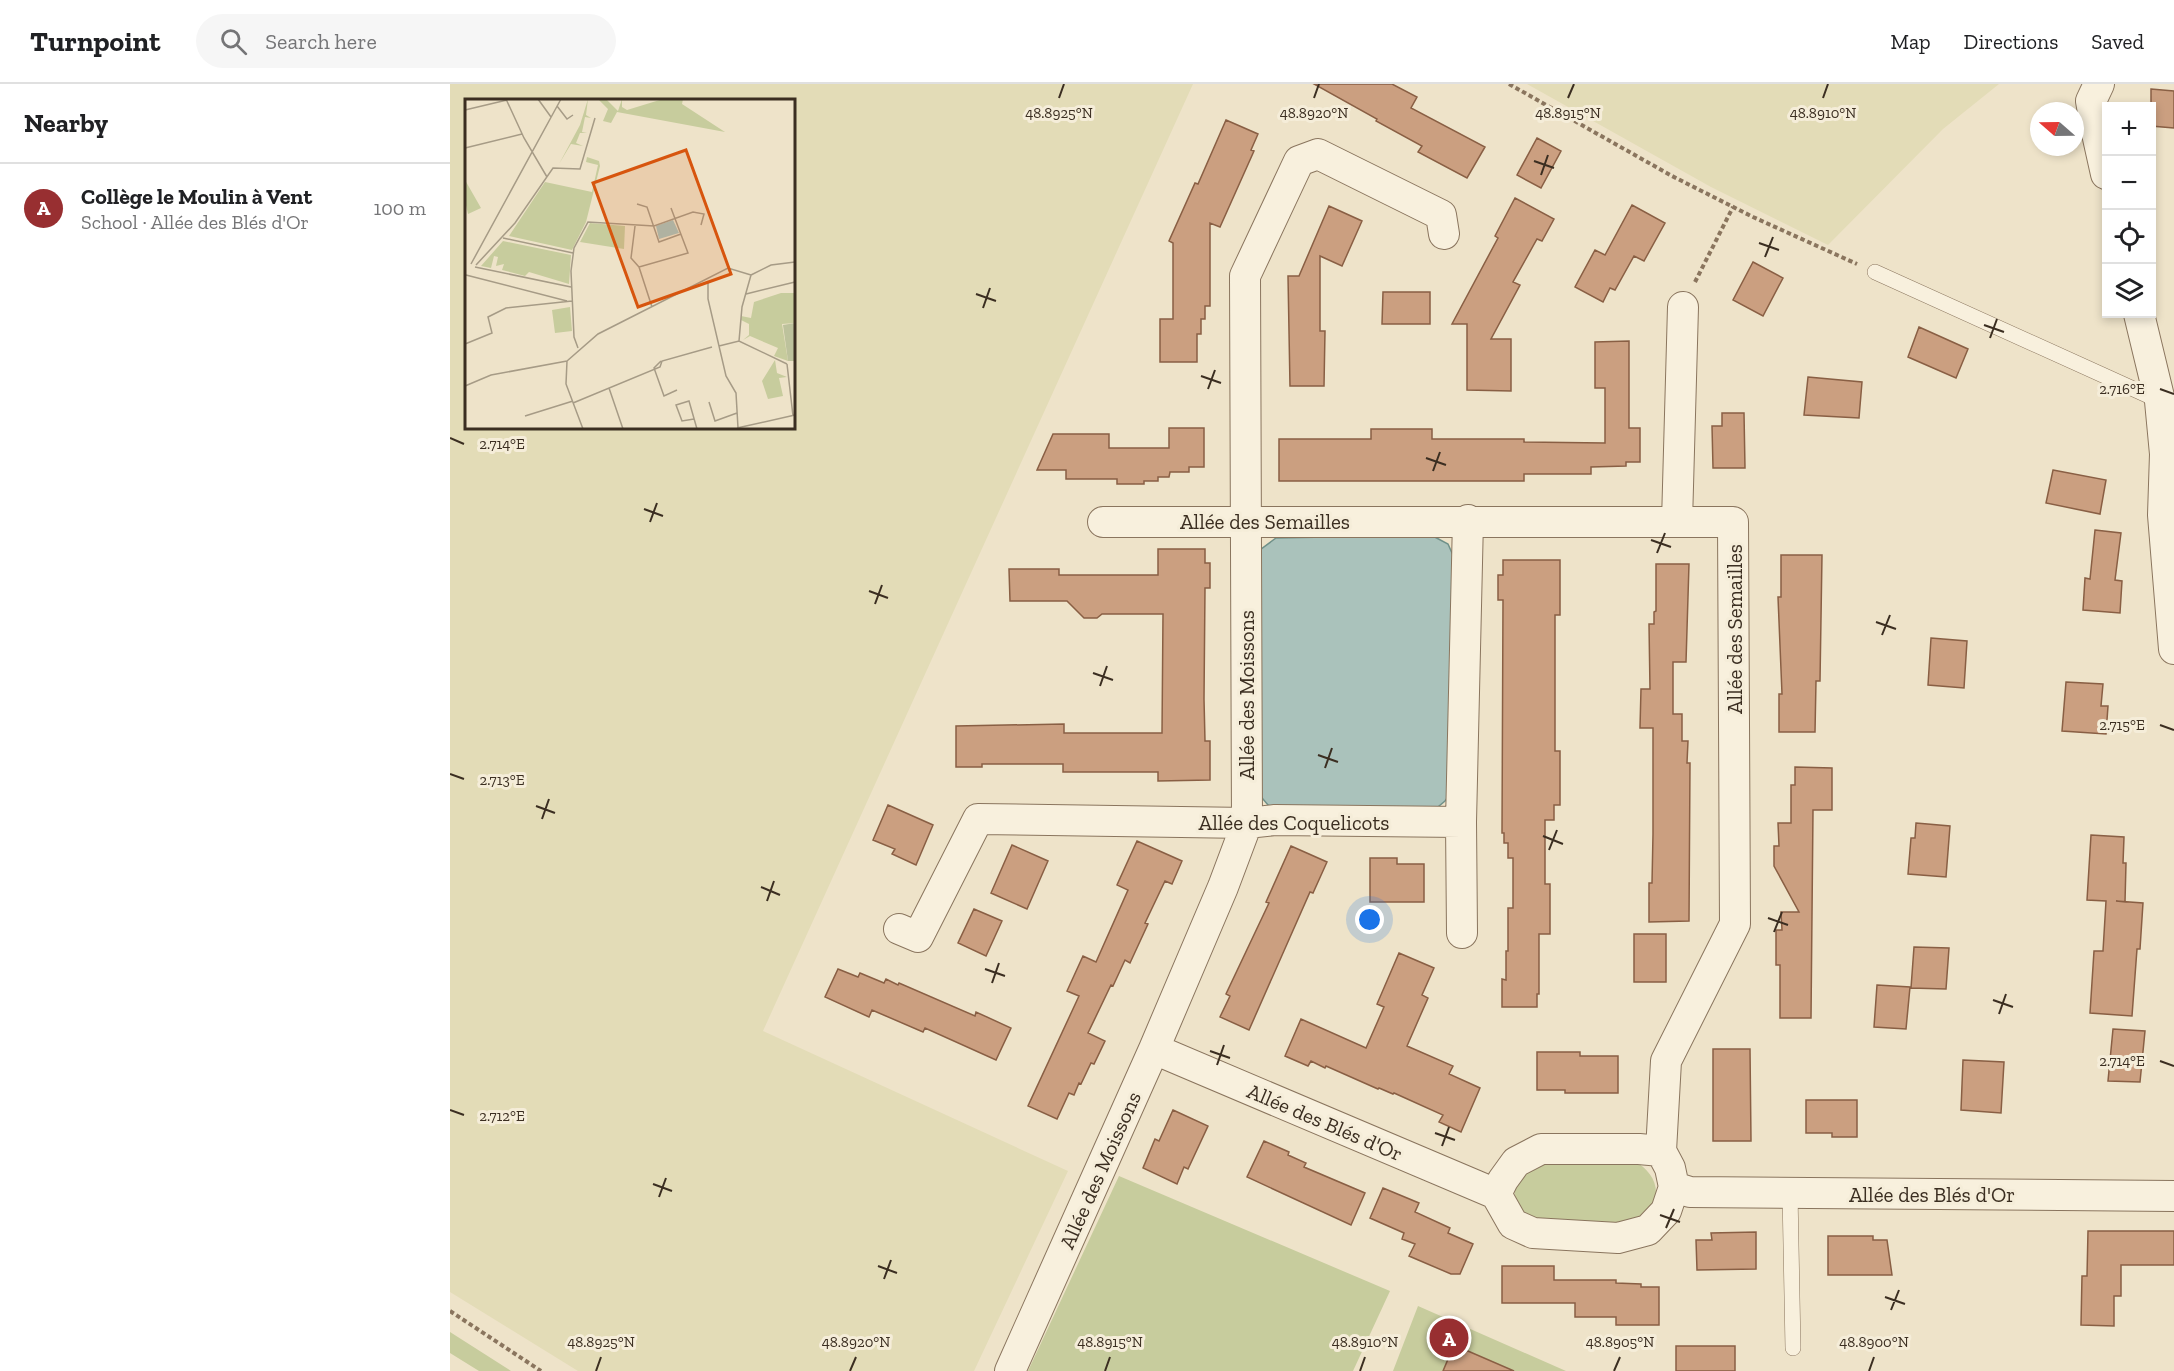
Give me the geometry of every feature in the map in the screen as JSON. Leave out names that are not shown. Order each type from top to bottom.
[{"type":"street","points":[[2099,84],[2091,101],[2102,156]]},
{"type":"street","name":"Allée des Moissons","points":[[1010,1371],[1154,1049],[1223,887],[1246,823],[1245,276],[1299,161],[1318,154],[1442,214],[1444,234]]},
{"type":"street","points":[[1677,522],[1683,307]]},
{"type":"street","points":[[2140,318],[2167,405],[2163,515],[2174,649]]},
{"type":"street","name":"Allée des Semailles","points":[[1103,522],[1247,520],[1733,522],[1736,924],[1666,1061],[1661,1151],[1682,1190]]},
{"type":"street","points":[[1462,933],[1461,822],[1468,520]]},
{"type":"street","name":"Allée des Coquelicots","points":[[899,929],[918,937],[978,819],[1246,823],[1275,820],[1461,822]]},
{"type":"street","name":"Allée des Blés d'Or","points":[[1154,1049],[1497,1194]]},
{"type":"street","points":[[1661,1151],[1540,1149],[1516,1162],[1503,1180],[1497,1194],[1513,1224],[1533,1233],[1618,1238],[1648,1230],[1682,1190]]},
{"type":"street","name":"Allée des Blés d'Or","points":[[1682,1190],[2174,1196]]},
{"type":"lane","points":[[1875,272],[2167,405]]},
{"type":"lane","points":[[1790,1193],[1793,1348]]},
{"type":"path","points":[[1509,84],[1672,176],[1733,207],[1875,272]]},
{"type":"path","points":[[1683,307],[1733,207]]},
{"type":"path","points":[[450,1311],[541,1371]]},
{"type":"shaded area","points":[[450,84],[1193,84],[763,1031],[1068,1171],[974,1371],[578,1371],[450,1292]]},
{"type":"shaded area","points":[[1527,84],[1999,84],[1943,129],[1828,245],[1711,187]]},
{"type":"green space","points":[[1635,1161],[1650,1175],[1656,1189],[1652,1211],[1645,1219],[1636,1223],[1608,1226],[1530,1220],[1515,1196],[1517,1180],[1535,1162]]},
{"type":"green space","points":[[1119,1176],[1390,1291],[1353,1371],[1028,1371]]},
{"type":"green space","points":[[1418,1306],[1566,1371],[1514,1371],[1454,1345],[1443,1371],[1393,1371]]},
{"type":"green space","points":[[450,1332],[511,1371],[479,1371],[450,1353]]},
{"type":"water","points":[[1431,535],[1448,544],[1456,562],[1453,790],[1433,811],[1279,811],[1268,805],[1257,792],[1253,555],[1276,538]]},
{"type":"building","points":[[1314,84],[1392,84],[1417,97],[1411,108],[1485,147],[1467,178],[1418,152],[1422,146]]},
{"type":"building","points":[[2151,89],[2174,91],[2174,128],[2156,126],[2156,102],[2151,102]]},
{"type":"building","points":[[1226,120],[1258,134],[1251,150],[1254,151],[1220,227],[1210,223],[1210,306],[1205,306],[1205,319],[1201,319],[1201,334],[1197,334],[1197,362],[1160,362],[1160,319],[1173,319],[1173,243],[1169,241],[1195,183],[1198,184]]},
{"type":"building","points":[[1537,138],[1561,151],[1541,188],[1517,175]]},
{"type":"building","points":[[1515,198],[1554,219],[1542,241],[1537,239],[1513,282],[1520,285],[1491,339],[1511,339],[1511,391],[1467,390],[1467,324],[1452,324],[1498,238],[1495,236]]},
{"type":"building","points":[[1632,205],[1665,223],[1644,261],[1634,256],[1615,290],[1610,288],[1603,302],[1575,287],[1595,250],[1605,255]]},
{"type":"building","points":[[1329,206],[1362,221],[1342,266],[1320,256],[1320,331],[1325,331],[1324,386],[1290,386],[1288,276],[1299,276]]},
{"type":"building","points":[[1753,262],[1783,278],[1763,316],[1733,300]]},
{"type":"building","points":[[1383,292],[1430,292],[1430,324],[1382,324]]},
{"type":"building","points":[[1919,327],[1968,349],[1956,378],[1908,357]]},
{"type":"building","points":[[1629,341],[1629,428],[1640,428],[1640,462],[1626,462],[1626,466],[1591,467],[1591,474],[1524,474],[1524,481],[1279,481],[1279,439],[1371,439],[1371,429],[1432,429],[1432,439],[1524,439],[1524,442],[1605,443],[1605,388],[1595,388],[1595,342]]},
{"type":"building","points":[[1808,377],[1862,382],[1859,418],[1804,415]]},
{"type":"building","points":[[1722,413],[1744,413],[1745,468],[1713,468],[1712,426],[1722,426]]},
{"type":"building","points":[[1169,428],[1204,428],[1204,467],[1189,467],[1189,472],[1170,472],[1169,477],[1158,477],[1158,481],[1144,481],[1144,484],[1117,484],[1117,479],[1066,479],[1066,470],[1037,470],[1053,434],[1109,434],[1109,448],[1169,448]]},
{"type":"building","points":[[2053,470],[2106,480],[2100,514],[2046,503]]},
{"type":"building","points":[[2095,530],[2121,533],[2115,580],[2122,581],[2120,613],[2083,610],[2085,578],[2090,579]]},
{"type":"building","points":[[1158,549],[1205,549],[1205,563],[1210,563],[1210,588],[1205,588],[1204,699],[1205,741],[1210,741],[1210,780],[1158,781],[1158,772],[1063,772],[1063,764],[982,764],[982,767],[956,767],[956,726],[1064,724],[1064,733],[1162,733],[1163,614],[1102,614],[1097,618],[1084,618],[1067,601],[1010,601],[1009,569],[1059,569],[1059,575],[1158,575]]},
{"type":"building","points":[[1781,555],[1822,555],[1820,681],[1816,681],[1815,732],[1779,732],[1779,694],[1782,694],[1778,597],[1781,597]]},
{"type":"building","points":[[1503,560],[1560,560],[1560,615],[1555,615],[1555,751],[1560,751],[1560,805],[1554,805],[1554,820],[1545,820],[1545,884],[1550,884],[1550,934],[1539,934],[1537,1007],[1502,1007],[1502,979],[1506,980],[1506,951],[1508,951],[1508,908],[1513,908],[1513,858],[1508,858],[1508,843],[1504,843],[1504,833],[1502,833],[1503,600],[1498,600],[1498,575],[1503,575]]},
{"type":"building","points":[[1656,564],[1689,564],[1686,662],[1673,662],[1673,714],[1682,714],[1682,741],[1688,741],[1687,763],[1690,763],[1689,921],[1649,922],[1649,883],[1652,883],[1653,728],[1640,728],[1641,689],[1650,689],[1649,624],[1654,624],[1654,612],[1656,611]]},
{"type":"building","points":[[1931,638],[1967,641],[1964,688],[1928,685]]},
{"type":"building","points":[[2066,682],[2103,684],[2101,706],[2108,706],[2106,734],[2062,731]]},
{"type":"building","points":[[1795,767],[1832,768],[1832,810],[1813,810],[1811,1018],[1780,1018],[1780,965],[1776,965],[1776,930],[1782,930],[1781,912],[1799,912],[1774,866],[1774,846],[1779,846],[1778,823],[1791,823],[1791,785],[1795,785]]},
{"type":"building","points":[[888,805],[933,825],[916,865],[892,854],[895,849],[873,840]]},
{"type":"building","points":[[1916,823],[1950,826],[1946,877],[1908,874],[1911,838],[1915,838]]},
{"type":"building","points":[[2091,835],[2124,837],[2125,902],[2143,903],[2132,1016],[2090,1013],[2094,951],[2103,951],[2106,901],[2087,900]]},
{"type":"building","points":[[1137,841],[1182,861],[1172,884],[1165,881],[1145,923],[1148,924],[1130,963],[1125,960],[1113,986],[1111,985],[1088,1033],[1105,1041],[1094,1064],[1091,1063],[1074,1095],[1069,1093],[1057,1119],[1028,1106],[1079,996],[1067,991],[1083,956],[1096,962],[1128,890],[1117,885]]},
{"type":"building","points":[[1012,845],[1048,861],[1027,909],[991,893]]},
{"type":"building","points":[[1291,846],[1327,862],[1313,893],[1310,892],[1249,1030],[1220,1017],[1230,996],[1226,994],[1269,903],[1266,902]]},
{"type":"building","points":[[1370,858],[1397,858],[1397,864],[1424,864],[1424,902],[1370,902]]},
{"type":"building","points":[[974,909],[1002,921],[986,956],[958,943]]},
{"type":"building","points":[[1634,934],[1666,934],[1666,982],[1634,982]]},
{"type":"building","points":[[1914,947],[1949,948],[1946,989],[1911,988]]},
{"type":"building","points":[[1399,953],[1434,968],[1422,995],[1428,998],[1407,1046],[1453,1066],[1449,1074],[1480,1088],[1461,1132],[1439,1122],[1443,1115],[1394,1093],[1378,1089],[1326,1066],[1325,1068],[1311,1061],[1308,1066],[1285,1056],[1301,1019],[1366,1048],[1384,1007],[1377,1004]]},
{"type":"building","points":[[838,969],[858,977],[860,973],[884,983],[886,979],[898,985],[899,983],[975,1016],[976,1012],[1011,1028],[996,1060],[925,1028],[923,1032],[872,1010],[869,1017],[825,997]]},
{"type":"building","points":[[1877,985],[1910,987],[1906,1029],[1874,1027]]},
{"type":"building","points":[[2113,1029],[2145,1031],[2140,1082],[2108,1081]]},
{"type":"building","points":[[1713,1049],[1750,1049],[1751,1141],[1713,1141]]},
{"type":"building","points":[[1537,1052],[1580,1052],[1580,1056],[1618,1056],[1618,1093],[1565,1093],[1565,1090],[1537,1090]]},
{"type":"building","points":[[1963,1060],[2004,1062],[2001,1113],[1961,1110]]},
{"type":"building","points":[[1806,1100],[1857,1100],[1857,1137],[1832,1137],[1832,1133],[1806,1133]]},
{"type":"building","points":[[1173,1110],[1208,1126],[1188,1169],[1184,1167],[1177,1184],[1143,1168],[1155,1139],[1159,1141]]},
{"type":"building","points":[[1264,1141],[1289,1152],[1288,1155],[1306,1163],[1304,1167],[1365,1193],[1351,1225],[1247,1177]]},
{"type":"building","points":[[1383,1188],[1419,1203],[1415,1212],[1450,1228],[1448,1233],[1473,1244],[1460,1274],[1451,1274],[1409,1256],[1415,1244],[1402,1239],[1404,1233],[1370,1218]]},
{"type":"building","points":[[2088,1231],[2174,1231],[2174,1265],[2121,1265],[2121,1296],[2114,1296],[2114,1326],[2081,1325],[2082,1276],[2087,1276]]},
{"type":"building","points":[[1756,1232],[1756,1269],[1697,1270],[1696,1240],[1712,1240],[1711,1233]]},
{"type":"building","points":[[1828,1236],[1873,1236],[1873,1240],[1887,1240],[1892,1275],[1828,1275]]},
{"type":"building","points":[[1502,1266],[1554,1266],[1554,1280],[1616,1280],[1616,1283],[1659,1287],[1659,1325],[1616,1325],[1616,1317],[1575,1317],[1575,1303],[1502,1303]]},
{"type":"building","points":[[1454,1345],[1514,1371],[1443,1371]]},
{"type":"building","points":[[1676,1346],[1735,1346],[1735,1371],[1676,1371]]},
{"type":"place","name":"Collège le Moulin à Vent","points":[[1449,1338]]}]
